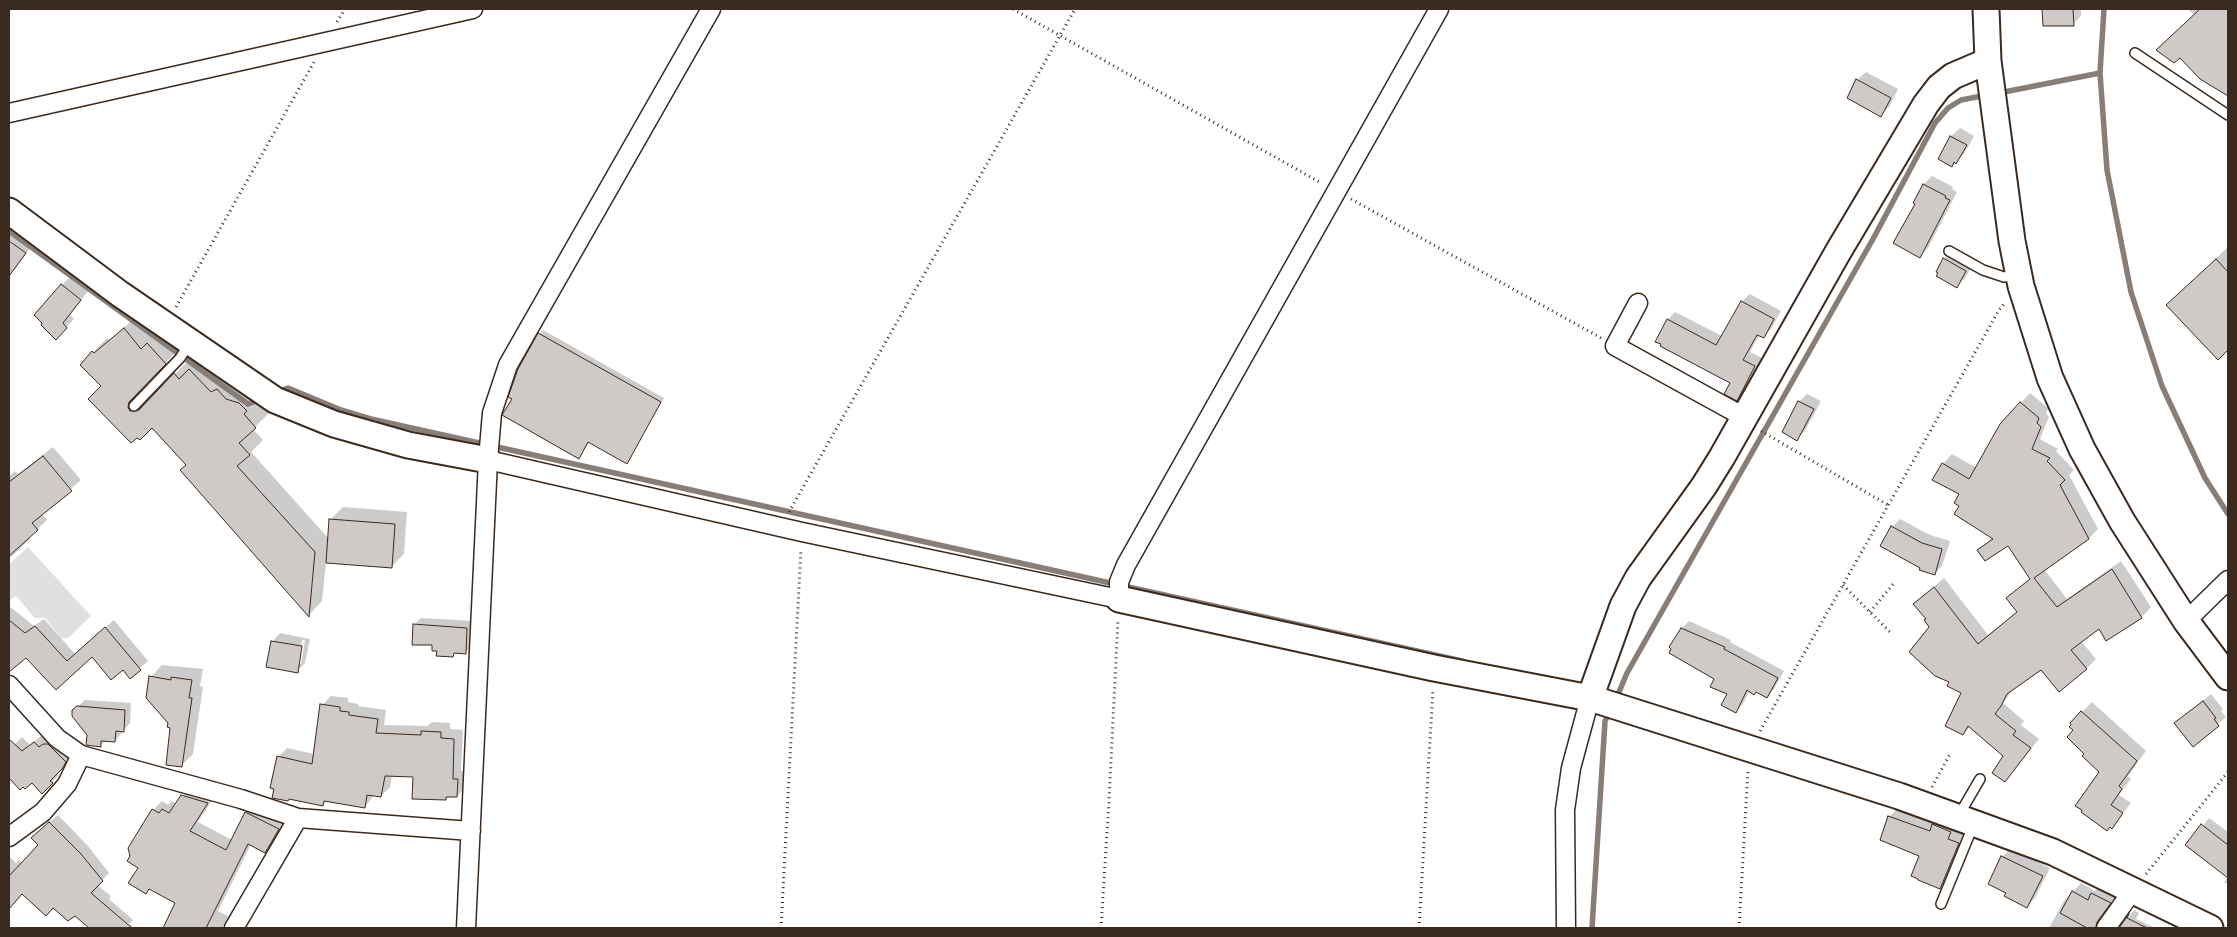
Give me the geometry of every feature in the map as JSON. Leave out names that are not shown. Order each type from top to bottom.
[{"type":"street","points":[[9,113],[473,9]]},
{"type":"street","points":[[466,928],[488,460],[492,413],[508,365],[711,9]]},
{"type":"street","points":[[1119,599],[1119,582],[1126,565],[1335,190],[1439,9]]},
{"type":"street","points":[[1986,9],[1988,61],[2012,241],[2020,280],[2050,378],[2082,448],[2122,520],[2186,621],[2228,677]]},
{"type":"street","points":[[1566,928],[1565,810],[1571,768],[1590,698],[1623,606],[1638,578],[1704,486],[1926,104],[1939,87],[1953,76],[1988,61]]},
{"type":"street","points":[[9,211],[166,325],[276,400],[334,424],[408,445],[488,460],[802,532],[1434,668],[1590,698],[1966,820],[2052,852],[2210,928]]},
{"type":"street","points":[[1638,303],[1615,346],[1743,419]]},
{"type":"street","points":[[2186,621],[2228,580]]},
{"type":"street","points":[[9,685],[57,738],[81,754],[241,799],[298,818],[470,831]]},
{"type":"street","points":[[9,837],[43,812],[67,784],[81,754]]},
{"type":"street","points":[[234,928],[298,818]]},
{"type":"street","points":[[2106,928],[2133,890]]},
{"type":"lane","points":[[2135,53],[2228,115]]},
{"type":"lane","points":[[1949,251],[1982,270],[2020,280]]},
{"type":"lane","points":[[134,406],[180,358],[191,342]]},
{"type":"lane","points":[[1941,904],[1980,779]]},
{"type":"path","points":[[166,325],[344,9]]},
{"type":"path","points":[[1013,9],[1615,346]]},
{"type":"path","points":[[780,527],[1075,9]]},
{"type":"path","points":[[1739,928],[1750,749],[1999,310],[2020,280]]},
{"type":"path","points":[[1743,419],[1888,504]]},
{"type":"path","points":[[781,928],[802,532]]},
{"type":"path","points":[[1870,612],[1894,583]]},
{"type":"path","points":[[1843,585],[1891,633]]},
{"type":"path","points":[[1101,928],[1119,599]]},
{"type":"path","points":[[1419,928],[1434,668]]},
{"type":"path","points":[[1922,805],[1950,754]]},
{"type":"path","points":[[2133,890],[2185,823],[2228,772]]},
{"type":"shaded area","points":[[28,547],[91,616],[68,638],[61,638],[45,618],[35,618],[16,596],[9,601],[9,564]]},
{"type":"building","points":[[2042,9],[2073,9],[2074,26],[2043,26]]},
{"type":"building","points":[[2200,9],[2228,9],[2228,96],[2200,79],[2180,58],[2174,63],[2156,50]]},
{"type":"building","points":[[1856,79],[1891,98],[1881,117],[1847,98]]},
{"type":"building","points":[[1950,136],[1967,145],[1956,164],[1954,162],[1952,167],[1938,159]]},
{"type":"building","points":[[1923,184],[1950,200],[1920,258],[1893,243],[1915,204],[1913,203]]},
{"type":"building","points":[[9,241],[26,253],[9,276]]},
{"type":"building","points":[[1943,258],[1966,271],[1957,288],[1936,276]]},
{"type":"building","points":[[2216,259],[2228,272],[2228,350],[2218,360],[2166,305]]},
{"type":"building","points":[[61,284],[81,300],[63,323],[67,328],[56,340],[34,315]]},
{"type":"building","points":[[1741,301],[1774,319],[1764,338],[1757,335],[1743,360],[1755,366],[1737,401],[1724,394],[1730,383],[1655,342],[1667,319],[1716,345]]},
{"type":"building","points":[[124,328],[141,349],[147,343],[166,364],[129,402],[128,407],[130,411],[139,410],[174,373],[179,379],[189,369],[211,392],[217,389],[226,399],[239,403],[247,411],[244,414],[256,428],[239,443],[250,455],[237,466],[315,552],[309,617],[180,470],[186,465],[152,428],[140,440],[137,438],[131,443],[88,399],[101,386],[80,365],[92,351],[94,353]]},
{"type":"building","points":[[538,333],[661,402],[627,464],[588,442],[579,459],[502,415],[512,399],[508,397],[518,369]]},
{"type":"building","points":[[1798,401],[1814,409],[1797,441],[1782,432]]},
{"type":"building","points":[[2020,402],[2039,418],[2037,423],[2041,427],[2032,449],[2050,458],[2047,461],[2065,480],[2060,485],[2089,539],[2034,578],[2057,607],[2112,569],[2142,618],[2106,641],[2099,629],[2071,650],[2087,669],[2059,692],[2041,670],[2007,694],[1995,714],[2016,731],[2013,735],[2031,748],[2005,782],[1992,773],[2003,756],[1968,726],[1963,735],[1945,726],[1961,693],[1947,686],[1949,682],[1935,676],[1909,652],[1929,627],[1924,620],[1926,619],[1913,604],[1934,587],[1978,644],[2017,612],[2006,598],[2030,579],[2008,546],[1985,561],[1977,550],[1993,539],[1954,514],[1959,506],[1954,503],[1959,494],[1932,480],[1942,463],[1969,479],[2000,424]]},
{"type":"building","points":[[43,456],[72,491],[32,523],[38,530],[9,556],[9,482]]},
{"type":"building","points":[[329,519],[395,524],[392,568],[326,563]]},
{"type":"building","points":[[1891,526],[1922,543],[1942,549],[1935,575],[1919,570],[1920,568],[1880,546]]},
{"type":"building","points":[[9,620],[25,633],[35,626],[67,661],[105,627],[141,670],[130,679],[123,670],[111,680],[92,657],[56,690],[26,658],[9,672]]},
{"type":"building","points":[[413,624],[467,628],[466,654],[454,653],[453,657],[436,656],[437,651],[432,651],[432,645],[412,645]]},
{"type":"building","points":[[1681,628],[1725,647],[1724,649],[1778,678],[1767,698],[1756,692],[1754,695],[1747,690],[1736,713],[1721,705],[1727,694],[1710,687],[1714,679],[1669,653],[1671,649],[1669,647]]},
{"type":"building","points":[[271,641],[302,646],[298,673],[266,667]]},
{"type":"building","points":[[149,676],[171,680],[171,677],[192,680],[189,698],[192,698],[182,767],[166,765],[170,728],[167,727],[168,723],[146,698]]},
{"type":"building","points":[[2203,701],[2216,718],[2214,719],[2219,726],[2193,747],[2174,723]]},
{"type":"building","points":[[320,704],[340,707],[340,711],[349,712],[349,715],[378,719],[376,733],[421,735],[421,731],[441,732],[441,738],[454,739],[453,779],[458,779],[457,797],[446,797],[446,800],[412,799],[413,777],[385,776],[381,797],[367,795],[365,808],[324,801],[323,806],[289,799],[288,801],[272,798],[274,789],[270,788],[277,756],[312,764]]},
{"type":"building","points":[[77,706],[125,710],[124,732],[116,731],[115,742],[101,741],[101,747],[86,745],[87,735],[72,716],[72,710]]},
{"type":"building","points":[[2081,711],[2137,761],[2119,786],[2122,789],[2111,805],[2123,813],[2112,829],[2110,827],[2107,831],[2075,806],[2099,772],[2082,756],[2084,754],[2067,737],[2073,730],[2069,727],[2070,723]]},
{"type":"building","points":[[9,739],[22,751],[34,742],[39,747],[43,744],[48,744],[66,762],[50,781],[53,783],[42,794],[32,783],[25,789],[23,787],[20,790],[9,778]]},
{"type":"building","points":[[181,795],[208,803],[190,831],[226,850],[245,812],[279,829],[265,853],[248,844],[206,928],[163,928],[175,903],[149,889],[146,894],[128,883],[138,868],[127,861],[130,856],[128,848],[152,809],[159,813],[162,809],[169,813]]},
{"type":"building","points":[[1888,816],[1930,831],[1932,824],[1951,832],[1948,839],[1959,843],[1940,889],[1911,876],[1919,856],[1880,840]]},
{"type":"building","points":[[49,822],[81,854],[103,881],[91,893],[132,928],[89,928],[75,916],[68,921],[53,908],[46,916],[22,894],[9,909],[9,876],[38,845],[31,838]]},
{"type":"building","points":[[2201,824],[2228,845],[2228,878],[2185,845]]},
{"type":"building","points":[[2001,856],[2043,876],[2027,908],[2004,896],[2006,893],[1988,884]]},
{"type":"building","points":[[2072,891],[2088,900],[2091,893],[2111,903],[2097,922],[2096,928],[2087,928],[2060,913]]},
{"type":"building","points":[[2129,914],[2127,918],[2147,928],[2119,928]]},
{"type":"waterway","points":[[2104,9],[2100,73],[2107,170],[2131,292],[2162,386],[2205,478],[2228,514]]},
{"type":"waterway","points":[[1999,93],[2100,73]]},
{"type":"waterway","points":[[1616,699],[1627,673],[1873,239],[1935,123],[1948,108],[1961,100],[1987,95]]},
{"type":"waterway","points":[[9,231],[248,404],[261,399]]},
{"type":"waterway","points":[[277,392],[288,388],[341,410],[371,419],[1462,661]]},
{"type":"waterway","points":[[1592,928],[1605,721],[1611,710]]}]
